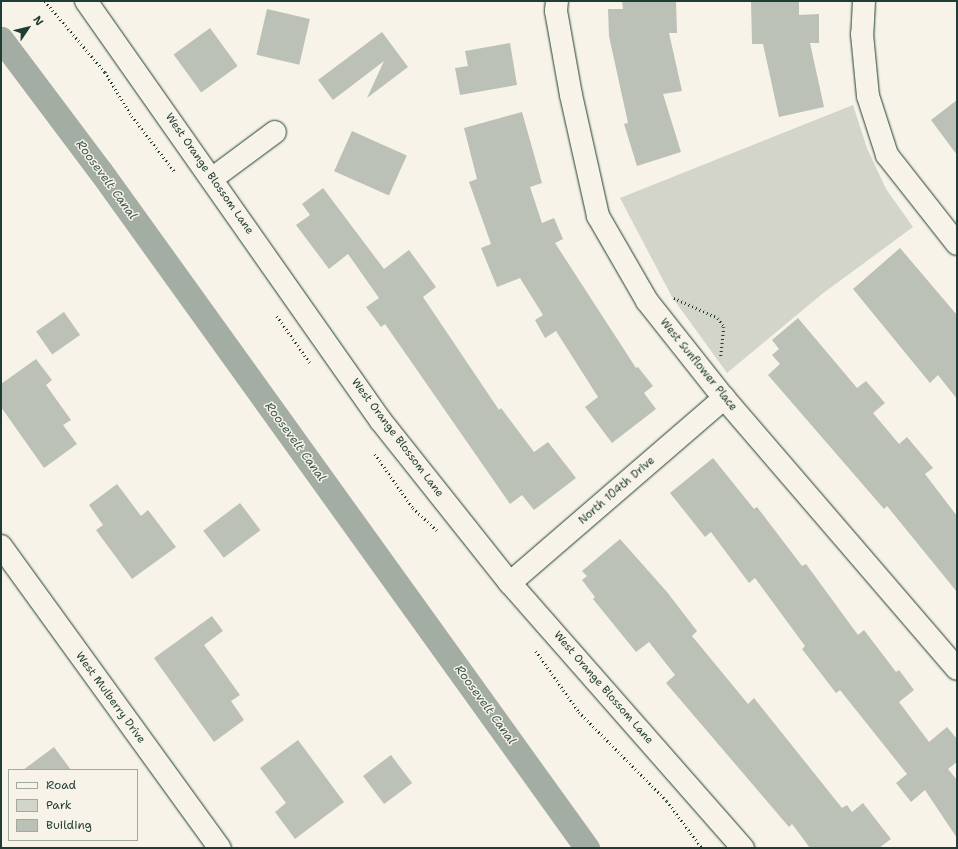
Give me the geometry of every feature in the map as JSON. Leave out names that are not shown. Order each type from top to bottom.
[{"type":"street","name":"West Orange Blossom Lane","points":[[86,1],[213,178],[381,421],[510,583],[743,848]]},
{"type":"street","name":"West Sunflower Place","points":[[557,1],[556,11],[571,95],[598,216],[647,301],[724,398],[957,669]]},
{"type":"street","points":[[864,1],[862,34],[868,96],[887,155],[955,239]]},
{"type":"street","points":[[213,178],[275,132]]},
{"type":"street","name":"North 104th Drive","points":[[510,583],[724,398]]},
{"type":"street","name":"West Mulberry Drive","points":[[1,546],[220,848]]},
{"type":"path","points":[[672,297],[718,318],[724,327],[725,347],[721,358]]},
{"type":"green space","points":[[853,105],[867,148],[886,189],[913,227],[822,294],[727,373],[672,297],[620,198]]},
{"type":"building","points":[[622,1],[676,1],[677,33],[669,33],[682,91],[663,94],[681,152],[637,166],[624,124],[628,123],[609,36],[608,9],[623,9]]},
{"type":"building","points":[[751,1],[799,1],[799,15],[819,14],[819,43],[810,43],[824,107],[779,117],[763,44],[752,44]]},
{"type":"building","points":[[267,9],[310,19],[299,65],[256,55]]},
{"type":"building","points":[[210,28],[238,66],[201,92],[174,54]]},
{"type":"building","points":[[382,32],[408,67],[367,98],[384,61],[333,100],[318,80]]},
{"type":"building","points":[[510,43],[517,85],[460,95],[455,68],[468,66],[465,51]]},
{"type":"building","points":[[957,100],[957,155],[931,120]]},
{"type":"building","points":[[522,112],[542,183],[530,187],[542,223],[554,218],[563,239],[555,243],[636,368],[638,367],[653,386],[644,393],[656,409],[612,443],[585,407],[598,397],[556,331],[545,338],[535,320],[543,315],[520,278],[497,287],[481,248],[491,244],[469,182],[477,179],[464,128]]},
{"type":"building","points":[[352,131],[407,155],[389,196],[334,171]]},
{"type":"building","points":[[323,188],[384,269],[409,250],[436,287],[423,297],[499,410],[501,408],[534,452],[548,442],[576,478],[534,510],[522,495],[510,504],[385,324],[381,327],[366,307],[379,298],[348,254],[329,269],[296,225],[310,215],[302,204]]},
{"type":"building","points":[[900,248],[957,315],[957,399],[938,375],[930,383],[853,289]]},
{"type":"building","points":[[64,312],[80,335],[52,354],[36,332]]},
{"type":"building","points":[[798,318],[857,388],[866,381],[885,403],[873,413],[899,444],[907,437],[933,468],[925,474],[957,516],[957,592],[887,506],[884,509],[768,375],[780,364],[772,355],[779,349],[772,340]]},
{"type":"building","points":[[36,359],[52,380],[46,385],[71,420],[63,425],[77,444],[44,468],[1,407],[1,384]]},
{"type":"building","points":[[713,458],[754,509],[757,507],[802,566],[806,564],[858,635],[864,630],[896,672],[899,670],[914,690],[899,702],[929,742],[947,727],[957,739],[957,762],[948,769],[957,780],[957,838],[925,790],[911,802],[896,783],[907,774],[840,690],[836,693],[802,649],[805,646],[755,578],[749,583],[711,532],[705,537],[670,493]]},
{"type":"building","points":[[117,484],[141,516],[148,510],[176,547],[132,579],[96,530],[103,525],[89,505]]},
{"type":"building","points":[[240,503],[260,530],[224,558],[203,531]]},
{"type":"building","points":[[620,539],[667,592],[697,631],[692,636],[748,704],[754,698],[842,808],[847,805],[852,812],[863,803],[891,839],[879,848],[810,848],[792,824],[789,827],[666,683],[675,675],[649,642],[636,652],[593,599],[595,597],[582,580],[587,576],[582,571]]},
{"type":"building","points":[[212,616],[223,631],[204,645],[240,695],[231,701],[244,720],[214,742],[154,658]]},
{"type":"building","points":[[298,740],[344,802],[295,839],[275,812],[286,803],[260,768]]},
{"type":"building","points":[[54,747],[70,769],[24,769]]},
{"type":"building","points":[[391,755],[412,783],[384,804],[363,776]]},
{"type":"waterway","name":"Roosevelt Canal","points":[[1,39],[101,172],[587,848]]}]
